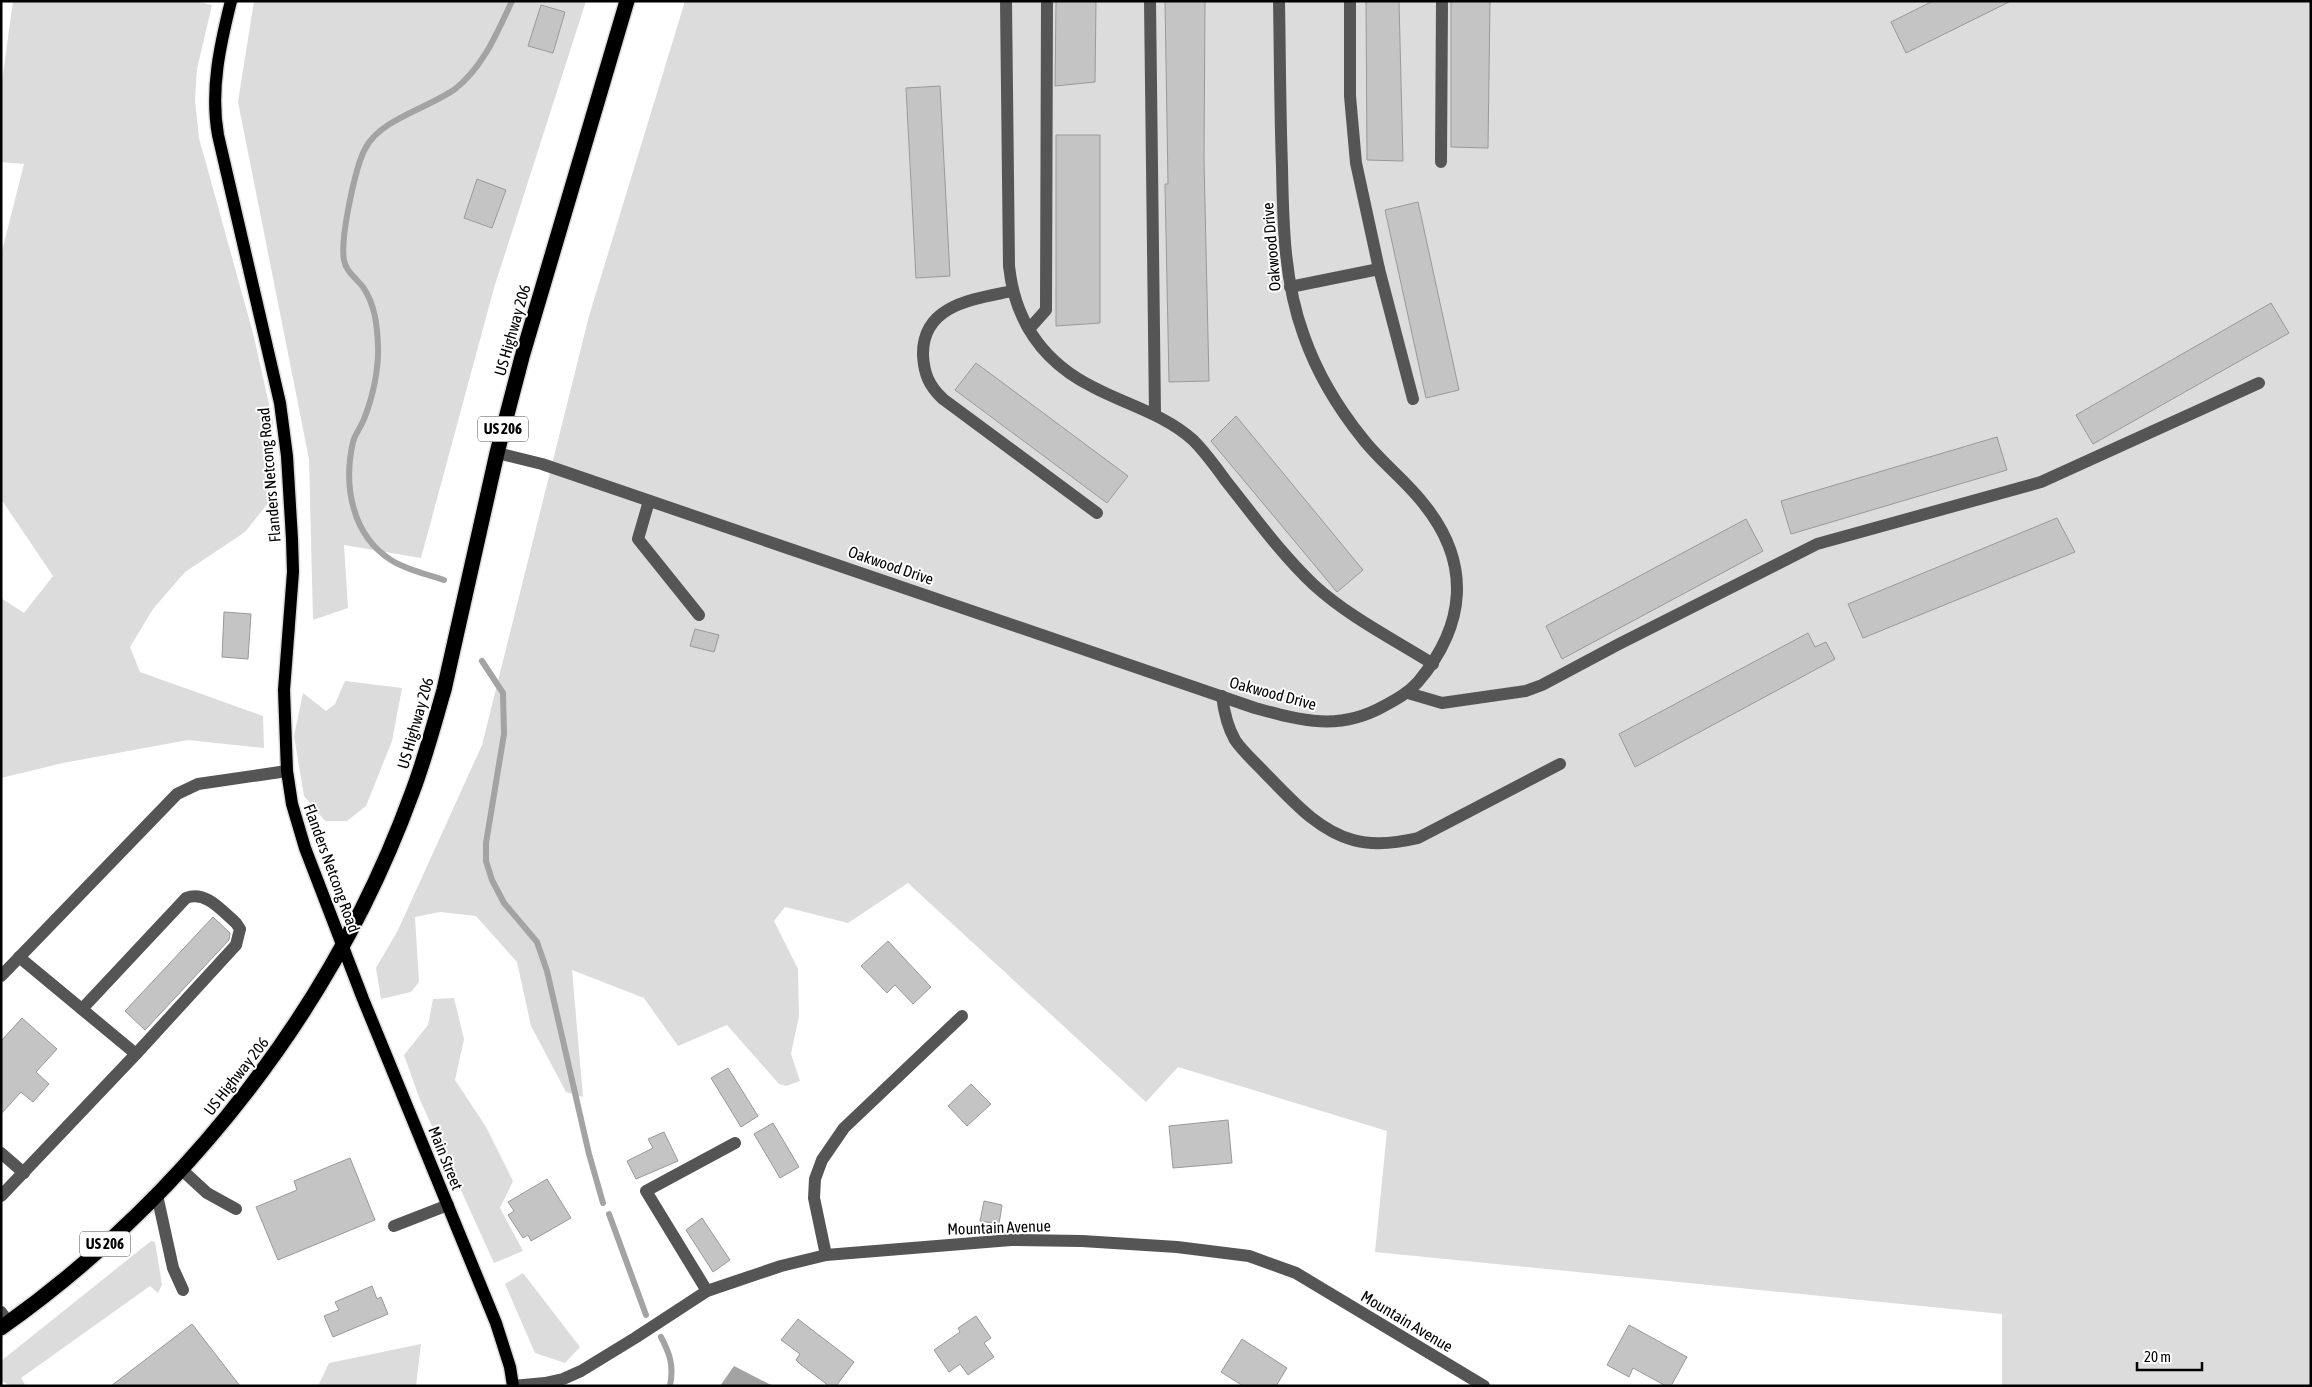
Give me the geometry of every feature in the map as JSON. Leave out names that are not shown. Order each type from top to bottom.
[{"type":"highway","name":"US Highway 206","points":[[4,1321],[89,1259],[182,1170],[231,1112],[287,1038],[343,945],[387,854],[422,766],[444,690],[497,453],[522,357],[628,1]]},
{"type":"main road","name":"Flanders Netcong Road","points":[[231,1],[221,46],[214,108],[218,135],[280,403],[285,438],[292,564],[284,690],[286,771],[298,829],[343,945]]},
{"type":"main road","name":"Main Street","points":[[343,945],[496,1323],[510,1368],[513,1386]]},
{"type":"street","points":[[1006,1],[1009,266],[1012,291],[1018,309],[1029,329],[1046,353],[1070,373],[1093,387],[1154,414],[1177,427],[1193,441],[1268,534],[1312,584],[1338,606],[1433,664]]},
{"type":"street","points":[[1029,329],[1046,310],[1047,1]]},
{"type":"street","points":[[1150,1],[1154,414]]},
{"type":"street","name":"Oakwood Drive","points":[[497,453],[542,464],[1222,696],[1290,717],[1334,723],[1370,714],[1408,693],[1433,664],[1451,628],[1457,605],[1455,566],[1438,524],[1423,503],[1364,442],[1333,398],[1304,336],[1290,287],[1283,224],[1279,1]]},
{"type":"street","points":[[1350,1],[1350,96],[1356,163],[1379,269],[1413,398]]},
{"type":"street","points":[[1441,162],[1442,1]]},
{"type":"street","points":[[1290,287],[1379,269]]},
{"type":"street","points":[[1012,291],[964,301],[947,309],[934,320],[927,334],[923,350],[927,379],[931,388],[943,399],[1097,513]]},
{"type":"street","points":[[1408,693],[1442,703],[1526,691],[1542,686],[1619,644],[1817,544],[2041,482],[2259,383]]},
{"type":"street","points":[[650,501],[638,539],[699,615]]},
{"type":"street","points":[[1222,696],[1225,718],[1236,741],[1253,761],[1306,814],[1338,834],[1354,841],[1396,843],[1418,838],[1560,764]]},
{"type":"street","points":[[1,976],[177,794],[198,784],[286,771]]},
{"type":"street","points":[[1,1196],[236,945],[240,929],[202,895],[194,894],[186,898],[82,1009]]},
{"type":"street","points":[[20,957],[136,1054]]},
{"type":"street","points":[[826,1255],[814,1198],[815,1179],[822,1160],[844,1128],[962,1016]]},
{"type":"street","points":[[707,1291],[646,1191],[735,1143]]},
{"type":"street","points":[[1,1153],[24,1173]]},
{"type":"street","points":[[182,1170],[207,1193],[236,1209]]},
{"type":"street","points":[[157,1195],[172,1268],[183,1290]]},
{"type":"street","points":[[394,1226],[448,1205]]},
{"type":"street","name":"Mountain Avenue","points":[[513,1386],[545,1384],[564,1379],[581,1371],[707,1291],[781,1266],[826,1255],[1012,1240],[1082,1241],[1177,1247],[1249,1256],[1296,1273],[1484,1386]]},
{"type":"shaded area","points":[[13,1],[195,1],[212,5],[197,69],[195,100],[199,138],[254,337],[273,422],[273,497],[245,532],[185,572],[153,609],[130,647],[140,672],[263,716],[264,748],[188,740],[63,763],[1,778],[1,598],[24,613],[53,576],[1,499],[1,255],[24,164],[1,162],[1,89]]},
{"type":"shaded area","points":[[254,1],[586,1],[494,288],[421,558],[344,545],[348,608],[313,620],[309,459],[238,102]]},
{"type":"shaded area","points":[[685,1],[2311,1],[2311,1386],[2002,1386],[2002,1314],[1375,1252],[1387,1131],[1178,1067],[1146,1102],[908,883],[848,923],[785,907],[774,921],[798,969],[799,1016],[791,1054],[800,1081],[786,1086],[779,1084],[727,1025],[678,1046],[644,998],[572,970],[583,1097],[566,1092],[531,1026],[517,962],[476,916],[440,912],[415,917],[419,982],[411,992],[381,999],[376,968],[398,930],[482,745],[589,316]]},
{"type":"shaded area","points":[[345,681],[402,688],[392,741],[366,806],[347,821],[325,821],[304,796],[294,736],[303,693],[326,711],[335,704]]},
{"type":"shaded area","points":[[454,998],[464,1039],[455,1080],[486,1127],[513,1181],[500,1208],[523,1251],[494,1263],[420,1100],[404,1055],[428,1025],[433,999]]},
{"type":"shaded area","points":[[151,1241],[155,1242],[162,1285],[158,1293],[150,1286],[21,1378],[26,1386],[12,1386],[1,1381],[1,1361]]},
{"type":"shaded area","points":[[523,1273],[580,1347],[565,1363],[535,1353],[505,1284]]},
{"type":"shaded area","points":[[421,1344],[416,1386],[318,1386],[329,1363]]},
{"type":"shaded area","points":[[734,1366],[773,1386],[720,1386]]},
{"type":"building","points":[[1056,1],[1096,1],[1095,82],[1055,86]]},
{"type":"building","points":[[1165,1],[1205,1],[1204,160],[1209,381],[1169,382],[1165,184],[1168,184]]},
{"type":"building","points":[[1366,1],[1399,1],[1403,161],[1367,160]]},
{"type":"building","points":[[1451,1],[1490,1],[1488,148],[1451,147]]},
{"type":"building","points":[[1933,1],[2011,1],[1906,53],[1891,22]]},
{"type":"building","points":[[541,5],[565,12],[553,53],[528,46]]},
{"type":"building","points":[[940,86],[950,276],[916,278],[906,88]]},
{"type":"building","points":[[1056,135],[1100,135],[1100,323],[1056,326]]},
{"type":"building","points":[[477,179],[506,190],[492,228],[464,218]]},
{"type":"building","points":[[1418,202],[1459,390],[1426,398],[1385,210]]},
{"type":"building","points":[[2271,303],[2289,333],[2093,444],[2076,415]]},
{"type":"building","points":[[976,363],[1128,476],[1107,503],[955,390]]},
{"type":"building","points":[[1236,416],[1363,570],[1337,592],[1211,441]]},
{"type":"building","points":[[1997,437],[2007,470],[1791,534],[1781,501]]},
{"type":"building","points":[[2057,518],[2075,552],[1863,638],[1848,604]]},
{"type":"building","points":[[1746,519],[1763,551],[1562,659],[1546,626]]},
{"type":"building","points":[[224,612],[251,614],[248,659],[222,657]]},
{"type":"building","points":[[695,629],[719,635],[714,652],[690,646]]},
{"type":"building","points":[[1808,633],[1815,647],[1826,642],[1835,659],[1635,767],[1619,734]]},
{"type":"building","points":[[213,917],[230,933],[229,940],[145,1030],[125,1011]]},
{"type":"building","points":[[888,941],[931,987],[913,1004],[895,985],[887,993],[861,966]]},
{"type":"building","points":[[22,1018],[57,1049],[36,1072],[49,1084],[33,1102],[21,1092],[1,1114],[1,1041]]},
{"type":"building","points":[[728,1068],[758,1116],[741,1127],[711,1078]]},
{"type":"building","points":[[971,1084],[991,1104],[967,1126],[948,1106]]},
{"type":"building","points":[[1228,1120],[1232,1163],[1173,1168],[1169,1126]]},
{"type":"building","points":[[773,1123],[799,1167],[780,1178],[754,1134]]},
{"type":"building","points":[[664,1132],[678,1161],[636,1179],[627,1161],[653,1148],[648,1139]]},
{"type":"building","points":[[350,1158],[375,1220],[278,1260],[256,1207],[297,1190],[294,1181]]},
{"type":"building","points":[[547,1179],[571,1218],[531,1241],[528,1235],[523,1238],[508,1215],[514,1211],[508,1202]]},
{"type":"building","points":[[984,1201],[1002,1205],[999,1224],[980,1221]]},
{"type":"building","points":[[702,1218],[730,1260],[713,1272],[686,1230]]},
{"type":"building","points":[[372,1286],[377,1299],[381,1297],[388,1314],[333,1337],[324,1316],[339,1310],[335,1302]]},
{"type":"building","points":[[976,1316],[991,1338],[984,1343],[994,1357],[968,1375],[960,1364],[949,1372],[934,1350],[960,1332],[958,1328]]},
{"type":"building","points":[[798,1319],[854,1362],[836,1386],[829,1386],[800,1364],[796,1360],[800,1354],[781,1340]]},
{"type":"building","points":[[192,1324],[240,1386],[111,1386]]},
{"type":"building","points":[[1629,1325],[1687,1357],[1671,1386],[1666,1386],[1633,1368],[1629,1377],[1607,1365]]},
{"type":"building","points":[[1242,1339],[1287,1368],[1276,1386],[1243,1386],[1221,1372]]},
{"type":"waterway","points":[[444,580],[403,566],[378,550],[367,537],[359,523],[354,508],[350,492],[350,459],[354,439],[364,419],[373,392],[378,363],[378,345],[373,308],[363,287],[345,264],[344,236],[357,171],[365,149],[372,139],[393,122],[444,96],[465,80],[488,49],[512,1]]},
{"type":"waterway","points":[[482,661],[503,693],[504,734],[486,843],[486,861],[492,880],[504,903],[537,942],[547,971],[589,1154],[603,1203]]},
{"type":"waterway","points":[[609,1214],[646,1315]]},
{"type":"waterway","points":[[661,1337],[670,1360],[672,1372],[670,1386]]}]
